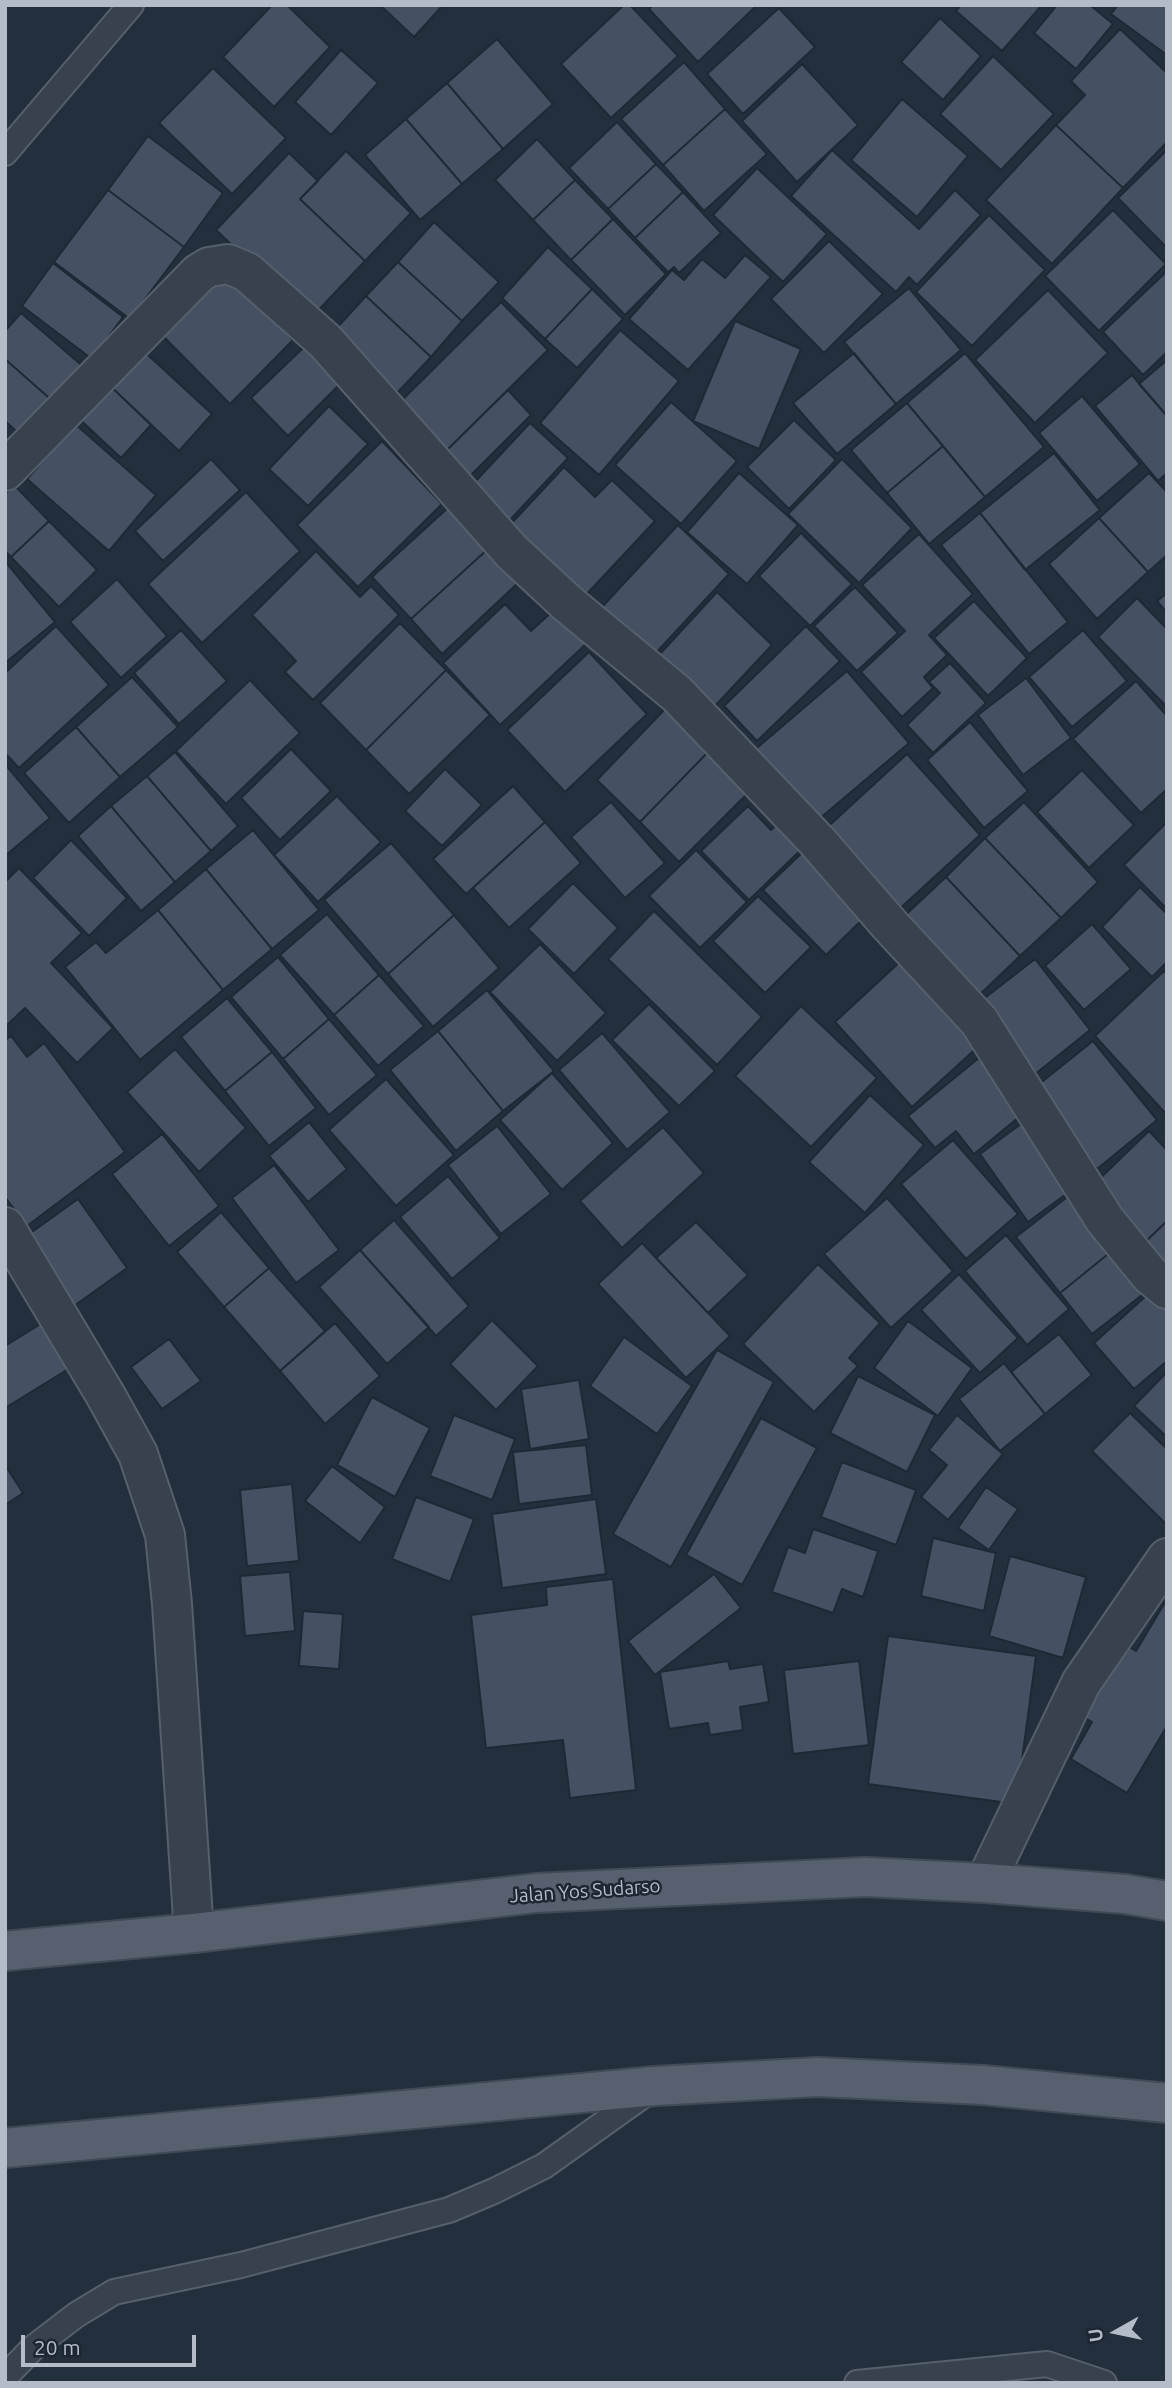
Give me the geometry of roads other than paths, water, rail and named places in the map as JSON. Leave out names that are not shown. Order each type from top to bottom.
[{"type":"main road","name":"Jalan Yos Sudarso","points":[[5,1951],[194,1933],[536,1893],[866,1877],[985,1883],[1167,1900]]},
{"type":"main road","points":[[5,2148],[655,2086],[818,2077],[983,2085],[1167,2103]]},
{"type":"street","points":[[5,471],[200,272],[209,267],[228,264],[247,272],[325,341],[512,552],[567,603],[677,694],[817,841],[888,924],[979,1021],[1104,1220],[1150,1275],[1167,1289]]},
{"type":"street","points":[[5,1227],[138,1454],[165,1535],[194,1933]]},
{"type":"street","points":[[985,1883],[1081,1683],[1167,1558]]},
{"type":"lane","points":[[5,153],[131,5]]},
{"type":"lane","points":[[5,2377],[33,2348],[76,2315],[114,2292],[241,2265],[449,2210],[544,2166],[655,2086]]},
{"type":"lane","points":[[858,2383],[1047,2364],[1104,2383]]}]
